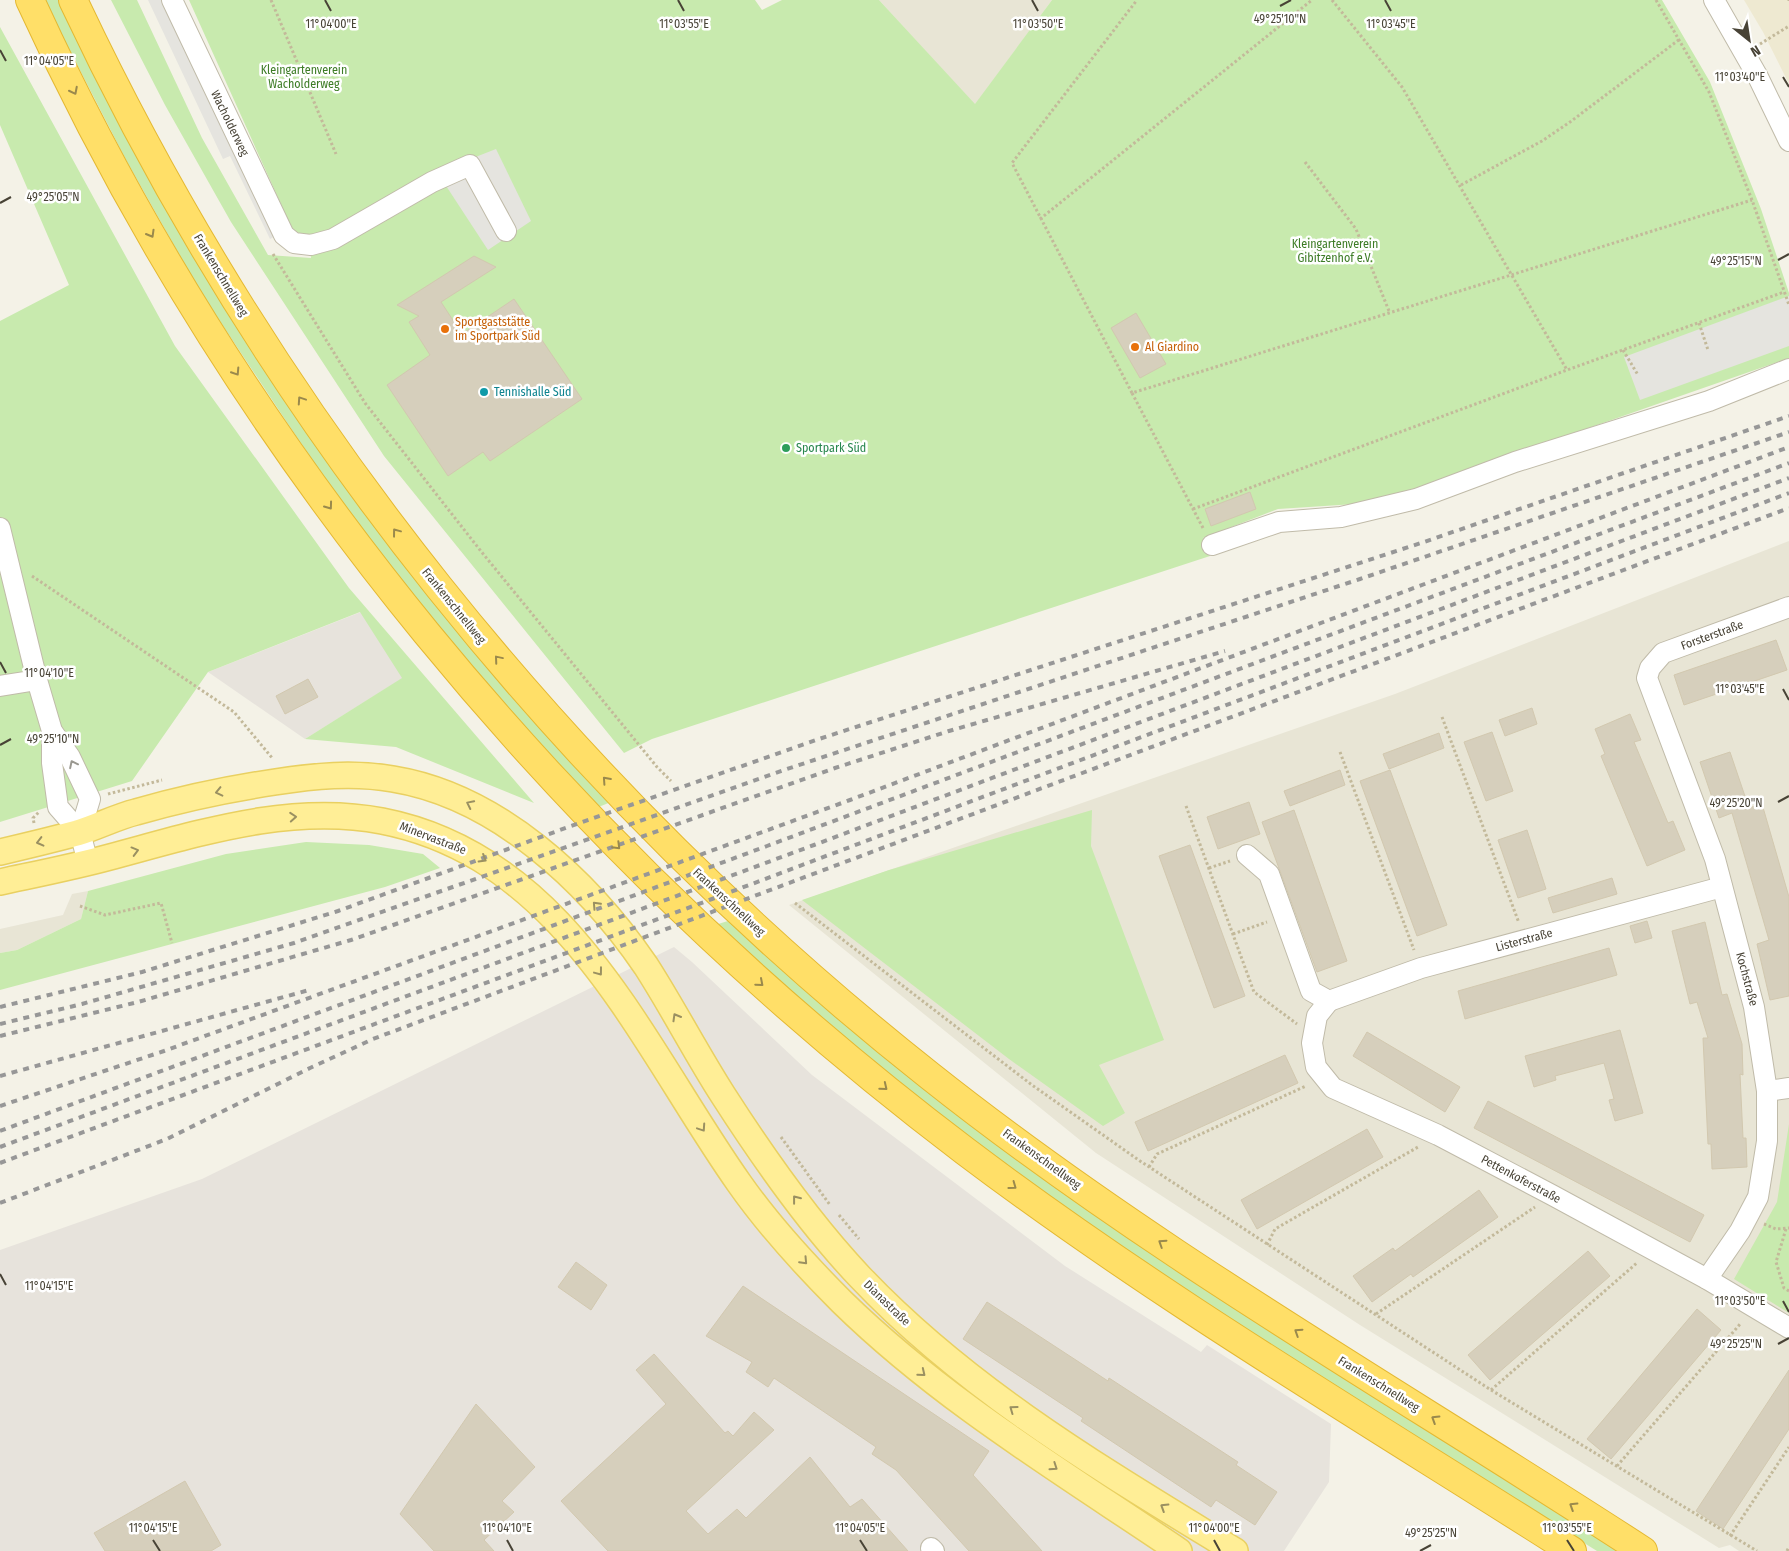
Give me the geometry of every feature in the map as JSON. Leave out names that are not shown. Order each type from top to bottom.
[{"type":"highway","points":[[30,0],[88,118],[146,225],[195,308],[292,456],[352,538],[448,660],[564,791],[633,862],[713,940],[787,1006],[922,1118],[1006,1181],[1094,1243],[1245,1343],[1572,1551]]},
{"type":"highway","name":"Frankenschnellweg","points":[[73,0],[117,91],[203,244],[289,381],[357,480],[428,574],[515,679],[664,840],[749,922],[836,999],[932,1078],[1019,1144],[1142,1230],[1324,1349],[1643,1551]]},
{"type":"main road","name":"Dianastraße","points":[[80,832],[134,812],[227,790],[335,775],[375,776],[405,781],[443,792],[505,822],[536,847],[588,896],[638,956],[709,1072],[761,1152],[835,1249],[881,1298],[951,1362],[1025,1418],[1235,1551]]},
{"type":"main road","name":"Minervastraße","points":[[0,882],[88,863],[222,828],[292,817],[357,817],[387,822],[432,835],[466,849],[497,868],[556,919],[607,983],[748,1196],[800,1257],[862,1321],[908,1361],[964,1404],[1179,1551]]},
{"type":"main road","points":[[0,852],[80,832]]},
{"type":"street","name":"Wacholderweg","points":[[172,0],[284,235],[294,243],[312,245],[333,239],[432,182],[470,165],[506,231]]},
{"type":"street","points":[[1714,0],[1745,54],[1789,141]]},
{"type":"street","points":[[1212,545],[1279,522],[1341,517],[1416,498],[1515,462],[1709,401],[1789,369]]},
{"type":"street","points":[[0,528],[37,680],[52,731],[52,763],[58,806],[80,832],[88,863]]},
{"type":"street","name":"Forsterstraße","points":[[1647,678],[1650,668],[1663,653],[1789,607]]},
{"type":"street","name":"Kochstraße","points":[[1647,678],[1715,859],[1754,1007],[1767,1091],[1767,1141],[1758,1198],[1740,1231],[1707,1278]]},
{"type":"street","points":[[0,686],[37,680]]},
{"type":"street","points":[[52,731],[70,757],[90,799],[80,832]]},
{"type":"street","points":[[1247,855],[1269,874],[1311,991],[1329,1001]]},
{"type":"street","name":"Listerstraße","points":[[1329,1001],[1421,968],[1722,887]]},
{"type":"street","name":"Pettenkoferstraße","points":[[1329,1001],[1317,1016],[1312,1035],[1316,1067],[1333,1088],[1438,1136],[1552,1195],[1707,1278],[1789,1328]]},
{"type":"street","points":[[1767,1091],[1789,1088]]},
{"type":"path","points":[[271,0],[336,154]]},
{"type":"path","points":[[1137,0],[1012,163],[1212,545]]},
{"type":"path","points":[[1040,219],[1312,0]]},
{"type":"path","points":[[1332,0],[1402,87],[1461,185],[1567,370]]},
{"type":"path","points":[[1656,0],[1709,92],[1752,200],[1789,306]]},
{"type":"path","points":[[1745,54],[1789,26]]},
{"type":"path","points":[[1461,185],[1563,127],[1680,39]]},
{"type":"path","points":[[1305,162],[1356,229],[1389,311]]},
{"type":"path","points":[[1132,393],[1389,311],[1752,200]]},
{"type":"path","points":[[272,252],[365,403],[480,550],[657,767],[671,780]]},
{"type":"path","points":[[1193,509],[1567,370],[1784,292]]},
{"type":"path","points":[[1699,323],[1708,350]]},
{"type":"path","points":[[1623,350],[1638,375]]},
{"type":"path","points":[[7,559],[234,712],[274,759]]},
{"type":"path","points":[[1442,716],[1525,940]]},
{"type":"path","points":[[1340,752],[1421,968]]},
{"type":"path","points":[[1186,806],[1254,992],[1312,1035]]},
{"type":"path","points":[[80,906],[105,915],[161,903],[172,943]]},
{"type":"path","points":[[795,903],[1032,1085],[1149,1167],[1491,1390],[1757,1551]]},
{"type":"path","points":[[1233,934],[1284,916]]},
{"type":"path","points":[[1149,1167],[1157,1154],[1324,1077]]},
{"type":"path","points":[[1267,1244],[1275,1229],[1438,1136]]},
{"type":"path","points":[[1376,1314],[1552,1195]]},
{"type":"path","points":[[1786,1229],[1776,1262],[1784,1288],[1789,1291]]},
{"type":"path","points":[[1491,1390],[1652,1249]]},
{"type":"path","points":[[1617,1466],[1754,1307]]},
{"type":"path","points":[[1730,1536],[1789,1447]]},
{"type":"path","points":[[1786,1551],[1789,1547]]},
{"type":"shaded area","points":[[148,0],[165,0],[276,236],[270,239],[230,156],[223,159]]},
{"type":"shaded area","points":[[879,0],[1052,0],[975,105]]},
{"type":"shaded area","points":[[1744,0],[1789,0],[1789,84],[1763,32]]},
{"type":"shaded area","points":[[496,149],[531,221],[488,250],[437,172]]},
{"type":"shaded area","points":[[1789,296],[1789,346],[1640,400],[1624,357]]},
{"type":"shaded area","points":[[1789,541],[1789,1551],[1739,1551],[1730,1545],[1719,1548],[1360,1325],[1096,1153],[789,905],[1395,694]]},
{"type":"shaded area","points":[[361,612],[403,678],[305,739],[208,672]]},
{"type":"shaded area","points":[[88,891],[81,919],[17,950],[0,953],[0,929],[63,915],[72,894]]},
{"type":"shaded area","points":[[674,947],[812,1075],[1065,1266],[1201,1352],[1207,1345],[1331,1424],[1329,1482],[1284,1551],[0,1551],[0,1250],[202,1179]]},
{"type":"green space","points":[[44,0],[60,0],[210,279],[611,802],[596,808],[440,630],[357,525],[198,288],[126,160]]},
{"type":"green space","points":[[111,0],[137,0],[202,138],[268,255],[311,258],[308,236],[293,231],[189,0],[755,0],[762,10],[782,0],[879,0],[975,104],[1052,0],[1662,0],[1710,82],[1761,209],[1789,293],[1789,358],[1411,490],[1355,504],[1278,509],[1203,538],[1210,556],[652,739],[624,753],[384,456],[231,222],[165,105]]},
{"type":"green space","points":[[0,27],[175,346],[349,588],[534,803],[396,747],[305,739],[402,678],[360,612],[208,672],[132,781],[0,822],[0,321],[69,285],[0,125]]},
{"type":"green space","points":[[1092,810],[1091,846],[1164,1040],[1099,1065],[1125,1113],[1103,1126],[1009,1059],[802,900],[889,870]]},
{"type":"green space","points":[[306,842],[369,845],[423,854],[440,868],[385,887],[0,990],[0,953],[17,950],[81,919],[88,891],[226,854]]},
{"type":"green space","points":[[731,920],[834,1014],[925,1086],[1622,1551],[1597,1551],[1403,1430],[1142,1261],[1029,1182],[918,1100],[715,925]]},
{"type":"green space","points":[[1789,1124],[1789,1313],[1734,1279],[1777,1202]]},
{"type":"building","name":"Tennishalle Süd","points":[[474,256],[496,267],[441,302],[462,334],[514,299],[582,399],[490,461],[483,452],[448,476],[387,385],[430,355],[409,322],[419,316],[397,305]]},
{"type":"building","points":[[1136,313],[1166,364],[1140,378],[1111,328]]},
{"type":"building","points":[[1250,492],[1256,509],[1211,526],[1205,509]]},
{"type":"building","points":[[1776,640],[1787,670],[1684,705],[1674,675]]},
{"type":"building","points":[[308,679],[318,697],[285,714],[276,696]]},
{"type":"building","points":[[1532,708],[1537,724],[1505,736],[1499,720]]},
{"type":"building","points":[[1630,714],[1641,740],[1634,742],[1668,823],[1673,821],[1685,850],[1647,866],[1601,756],[1605,754],[1595,729]]},
{"type":"building","points":[[1492,732],[1513,791],[1486,801],[1464,742]]},
{"type":"building","points":[[1439,733],[1444,748],[1389,769],[1383,754]]},
{"type":"building","points":[[1730,752],[1749,808],[1762,804],[1789,897],[1789,996],[1770,1000],[1757,944],[1769,940],[1732,813],[1719,818],[1700,762]]},
{"type":"building","points":[[1340,770],[1345,785],[1290,806],[1284,791]]},
{"type":"building","points":[[1390,770],[1447,925],[1417,936],[1360,781]]},
{"type":"building","points":[[1249,802],[1260,834],[1218,849],[1207,817]]},
{"type":"building","points":[[1294,810],[1347,961],[1317,972],[1262,822]]},
{"type":"building","points":[[1527,830],[1546,889],[1518,898],[1498,840]]},
{"type":"building","points":[[1190,845],[1245,996],[1214,1008],[1159,856]]},
{"type":"building","points":[[1612,878],[1617,894],[1553,913],[1548,898]]},
{"type":"building","points":[[1647,921],[1652,938],[1635,943],[1630,926]]},
{"type":"building","points":[[1705,922],[1722,995],[1727,994],[1742,1044],[1743,1075],[1740,1074],[1743,1138],[1746,1138],[1747,1167],[1712,1169],[1711,1144],[1708,1144],[1703,1038],[1708,1038],[1697,1002],[1690,1004],[1672,931]]},
{"type":"building","points":[[1609,948],[1617,975],[1465,1019],[1458,991]]},
{"type":"building","points":[[1620,1030],[1643,1113],[1615,1121],[1609,1100],[1614,1099],[1604,1063],[1555,1076],[1556,1080],[1534,1087],[1525,1056]]},
{"type":"building","points":[[1367,1032],[1460,1087],[1445,1112],[1353,1056]]},
{"type":"building","points":[[1285,1055],[1298,1083],[1148,1151],[1135,1122]]},
{"type":"building","points":[[1488,1101],[1704,1215],[1690,1242],[1474,1128]]},
{"type":"building","points":[[1367,1129],[1383,1157],[1257,1229],[1241,1200]]},
{"type":"building","points":[[1479,1190],[1498,1217],[1413,1277],[1411,1274],[1372,1302],[1353,1276],[1393,1248],[1395,1251]]},
{"type":"building","points":[[1588,1251],[1610,1276],[1490,1380],[1468,1355]]},
{"type":"building","points":[[576,1262],[607,1285],[591,1310],[558,1287]]},
{"type":"building","points":[[743,1286],[989,1451],[973,1475],[1042,1551],[969,1551],[896,1470],[872,1454],[876,1447],[774,1378],[768,1387],[746,1372],[752,1362],[706,1336]]},
{"type":"building","points":[[987,1302],[1108,1381],[1109,1378],[1238,1462],[1236,1465],[1277,1492],[1255,1525],[1216,1500],[1211,1507],[1081,1421],[1083,1418],[963,1339]]},
{"type":"building","points":[[1697,1309],[1721,1330],[1611,1459],[1587,1439]]},
{"type":"building","points":[[654,1354],[725,1433],[728,1431],[733,1436],[754,1412],[774,1430],[686,1511],[708,1534],[737,1509],[746,1518],[810,1457],[850,1507],[862,1499],[908,1551],[608,1551],[561,1501],[666,1404],[636,1370]]},
{"type":"building","points":[[1789,1370],[1789,1429],[1723,1529],[1696,1511]]},
{"type":"building","points":[[476,1404],[535,1467],[502,1501],[514,1512],[484,1540],[494,1551],[434,1551],[400,1514]]},
{"type":"building","points":[[185,1481],[221,1545],[211,1551],[105,1551],[94,1533]]},
{"type":"railway","points":[[0,1007],[142,972],[338,911],[571,826],[819,739],[1421,543],[1789,416]]},
{"type":"railway","points":[[0,1024],[82,1004],[294,943],[787,769],[1360,579],[1789,432]]},
{"type":"railway","points":[[0,1106],[164,1051],[850,800],[1789,447]]},
{"type":"railway","points":[[0,1131],[1789,463]]},
{"type":"railway","points":[[0,1147],[814,845],[1789,478]]},
{"type":"railway","points":[[0,1163],[712,899],[1789,493]]},
{"type":"railway","points":[[0,1203],[167,1139],[373,1039],[1789,508]]},
{"type":"railway","points":[[0,1036],[138,1002],[351,940],[835,768],[949,731],[1225,651]]},
{"type":"railway","points":[[0,1076],[309,990]]},
{"type":"place","name":"Sportgaststätte im Sportpark Süd","points":[[445,329]]},
{"type":"place","name":"Al Giardino","points":[[1135,347]]},
{"type":"place","name":"Tennishalle Süd","points":[[484,392]]},
{"type":"place","name":"Sportpark Süd","points":[[786,448]]},
{"type":"park label","name":"Kleingartenverein Wacholderweg","points":[[304,77]]},
{"type":"park label","name":"Kleingartenverein Gibitzenhof e.V.","points":[[1335,251]]}]
